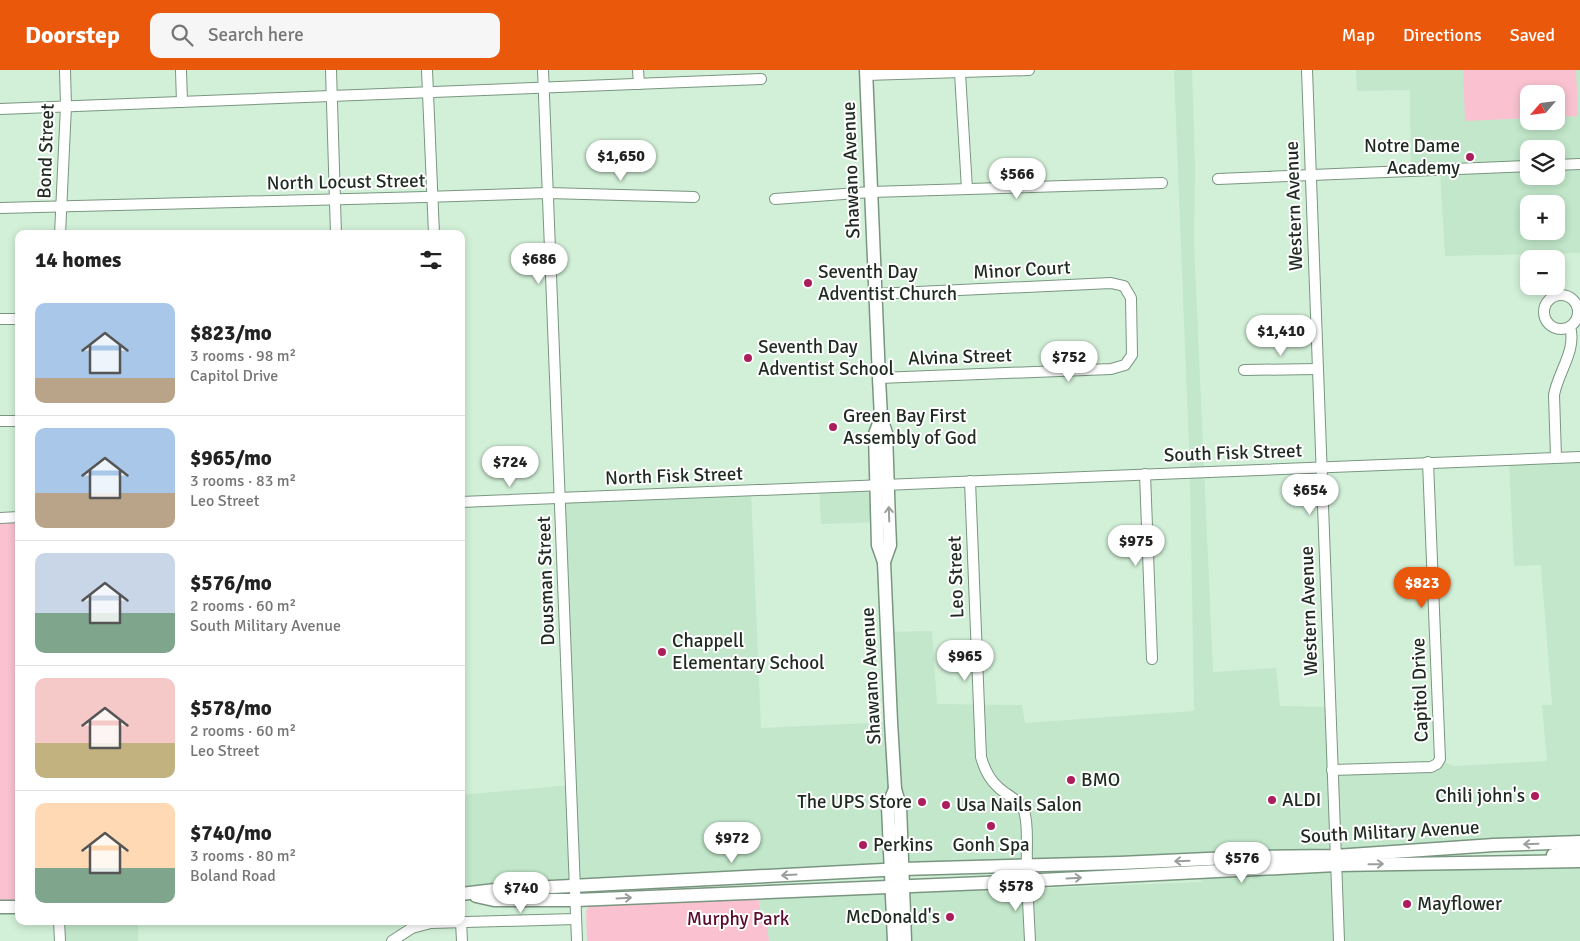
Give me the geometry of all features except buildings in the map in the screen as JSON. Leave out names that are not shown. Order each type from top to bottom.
[{"type":"main road","name":"Shawano Avenue","points":[[866,72],[881,418],[886,433],[882,485],[890,545],[884,562],[890,722],[895,789],[900,806],[894,941]]},
{"type":"main road","name":"South Military Avenue","points":[[897,877],[1027,881],[1336,860],[1494,846],[1580,842]]},
{"type":"main road","points":[[1518,862],[1580,851]]},
{"type":"main road","name":"South Military Avenue","points":[[897,877],[1027,866],[1251,857],[1336,860],[1580,861]]},
{"type":"main road","name":"Shawano Avenue","points":[[897,877],[905,941]]},
{"type":"main road","points":[[465,894],[495,890],[575,886],[897,877]]},
{"type":"main road","points":[[465,894],[494,900],[576,900],[780,891],[897,877]]},
{"type":"main road","points":[[0,907],[15,906]]},
{"type":"street","name":"Bond Street","points":[[60,230],[66,106],[65,70]]},
{"type":"street","points":[[181,70],[182,102]]},
{"type":"street","points":[[331,70],[336,230]]},
{"type":"street","points":[[428,70],[434,230]]},
{"type":"street","name":"Dousman Street","points":[[543,70],[577,941]]},
{"type":"street","points":[[638,70],[639,84]]},
{"type":"street","points":[[866,72],[960,73],[1029,70]]},
{"type":"street","name":"Western Avenue","points":[[1307,70],[1339,941]]},
{"type":"street","points":[[960,73],[966,189]]},
{"type":"street","points":[[0,108],[639,84],[742,75],[761,79]]},
{"type":"street","points":[[1565,165],[1580,164]]},
{"type":"street","points":[[1218,179],[1520,166]]},
{"type":"street","points":[[775,199],[871,192],[1162,183]]},
{"type":"street","name":"North Locust Street","points":[[0,208],[548,193],[694,197]]},
{"type":"street","name":"Minor Court","points":[[875,294],[1111,283]]},
{"type":"street","name":"Alvina Street","points":[[879,378],[1111,369],[1126,365],[1132,355],[1131,298],[1124,286],[1111,283]]},
{"type":"street","points":[[0,319],[15,318]]},
{"type":"street","points":[[1556,457],[1554,395],[1572,342],[1571,329]]},
{"type":"street","points":[[1244,370],[1318,369]]},
{"type":"street","points":[[0,421],[15,421]]},
{"type":"street","name":"South Fisk Street","points":[[882,485],[1580,457]]},
{"type":"street","name":"Capitol Drive","points":[[1332,770],[1430,767],[1435,765],[1440,756],[1428,462]]},
{"type":"street","points":[[1145,474],[1152,659]]},
{"type":"street","name":"Leo Street","points":[[970,481],[981,756],[983,765],[992,780],[1019,803],[1023,809],[1027,866]]},
{"type":"street","name":"North Fisk Street","points":[[465,502],[882,485]]},
{"type":"street","points":[[0,518],[15,517]]},
{"type":"street","points":[[1027,881],[1030,941]]},
{"type":"street","points":[[465,922],[576,919]]},
{"type":"street","points":[[59,925],[60,941]]},
{"type":"street","points":[[392,941],[412,928],[424,925]]},
{"type":"street","points":[[461,925],[462,941]]},
{"type":"shaded area","points":[[1174,70],[1192,70],[1195,168],[1194,242],[1213,672],[1276,668],[1280,706],[1330,707],[1332,769],[1431,767],[1439,760],[1454,766],[1547,761],[1542,705],[1552,705],[1541,565],[1514,566],[1509,459],[1580,457],[1580,842],[1251,857],[1580,861],[1580,941],[762,941],[759,896],[918,893],[1202,882],[1203,860],[465,894],[465,795],[571,785],[560,498],[751,490],[761,728],[890,722],[887,632],[932,631],[937,704],[1022,705],[1025,723],[1194,711],[1190,472]]},
{"type":"shaded area","name":"Notre Dame Academy","points":[[1356,70],[1580,70],[1580,253],[1565,253],[1565,250],[1520,250],[1520,254],[1445,256],[1440,170],[1411,171],[1410,90],[1357,91]]},
{"type":"shaded area","points":[[876,485],[878,522],[821,524],[819,487]]},
{"type":"shaded area","points":[[59,925],[138,925],[138,941],[60,941]]},
{"type":"green space","points":[[1463,70],[1576,70],[1578,116],[1565,117],[1565,85],[1520,85],[1520,118],[1465,121]]},
{"type":"green space","points":[[15,517],[15,907],[0,907],[0,518]]},
{"type":"green space","name":"Murphy Park","points":[[759,896],[760,913],[766,918],[769,941],[587,941],[586,911],[591,903]]},
{"type":"place","name":"Notre Dame Academy","points":[[1470,157]]},
{"type":"place","name":"Seventh Day Adventist Church","points":[[808,283]]},
{"type":"place","name":"Seventh Day Adventist School","points":[[748,358]]},
{"type":"place","name":"Green Bay First Assembly of God","points":[[833,427]]},
{"type":"place","name":"Chappell Elementary School","points":[[662,652]]},
{"type":"place","name":"BMO","points":[[1071,780]]},
{"type":"place","name":"Chili john's","points":[[1535,796]]},
{"type":"place","name":"ALDI","points":[[1272,800]]},
{"type":"place","name":"The UPS Store","points":[[922,802]]},
{"type":"place","name":"Usa Nails Salon","points":[[946,805]]},
{"type":"place","name":"Gonh Spa","points":[[991,826]]},
{"type":"place","name":"Perkins","points":[[863,845]]},
{"type":"place","name":"Mayflower","points":[[1407,904]]},
{"type":"place","name":"McDonald's","points":[[950,917]]}]
